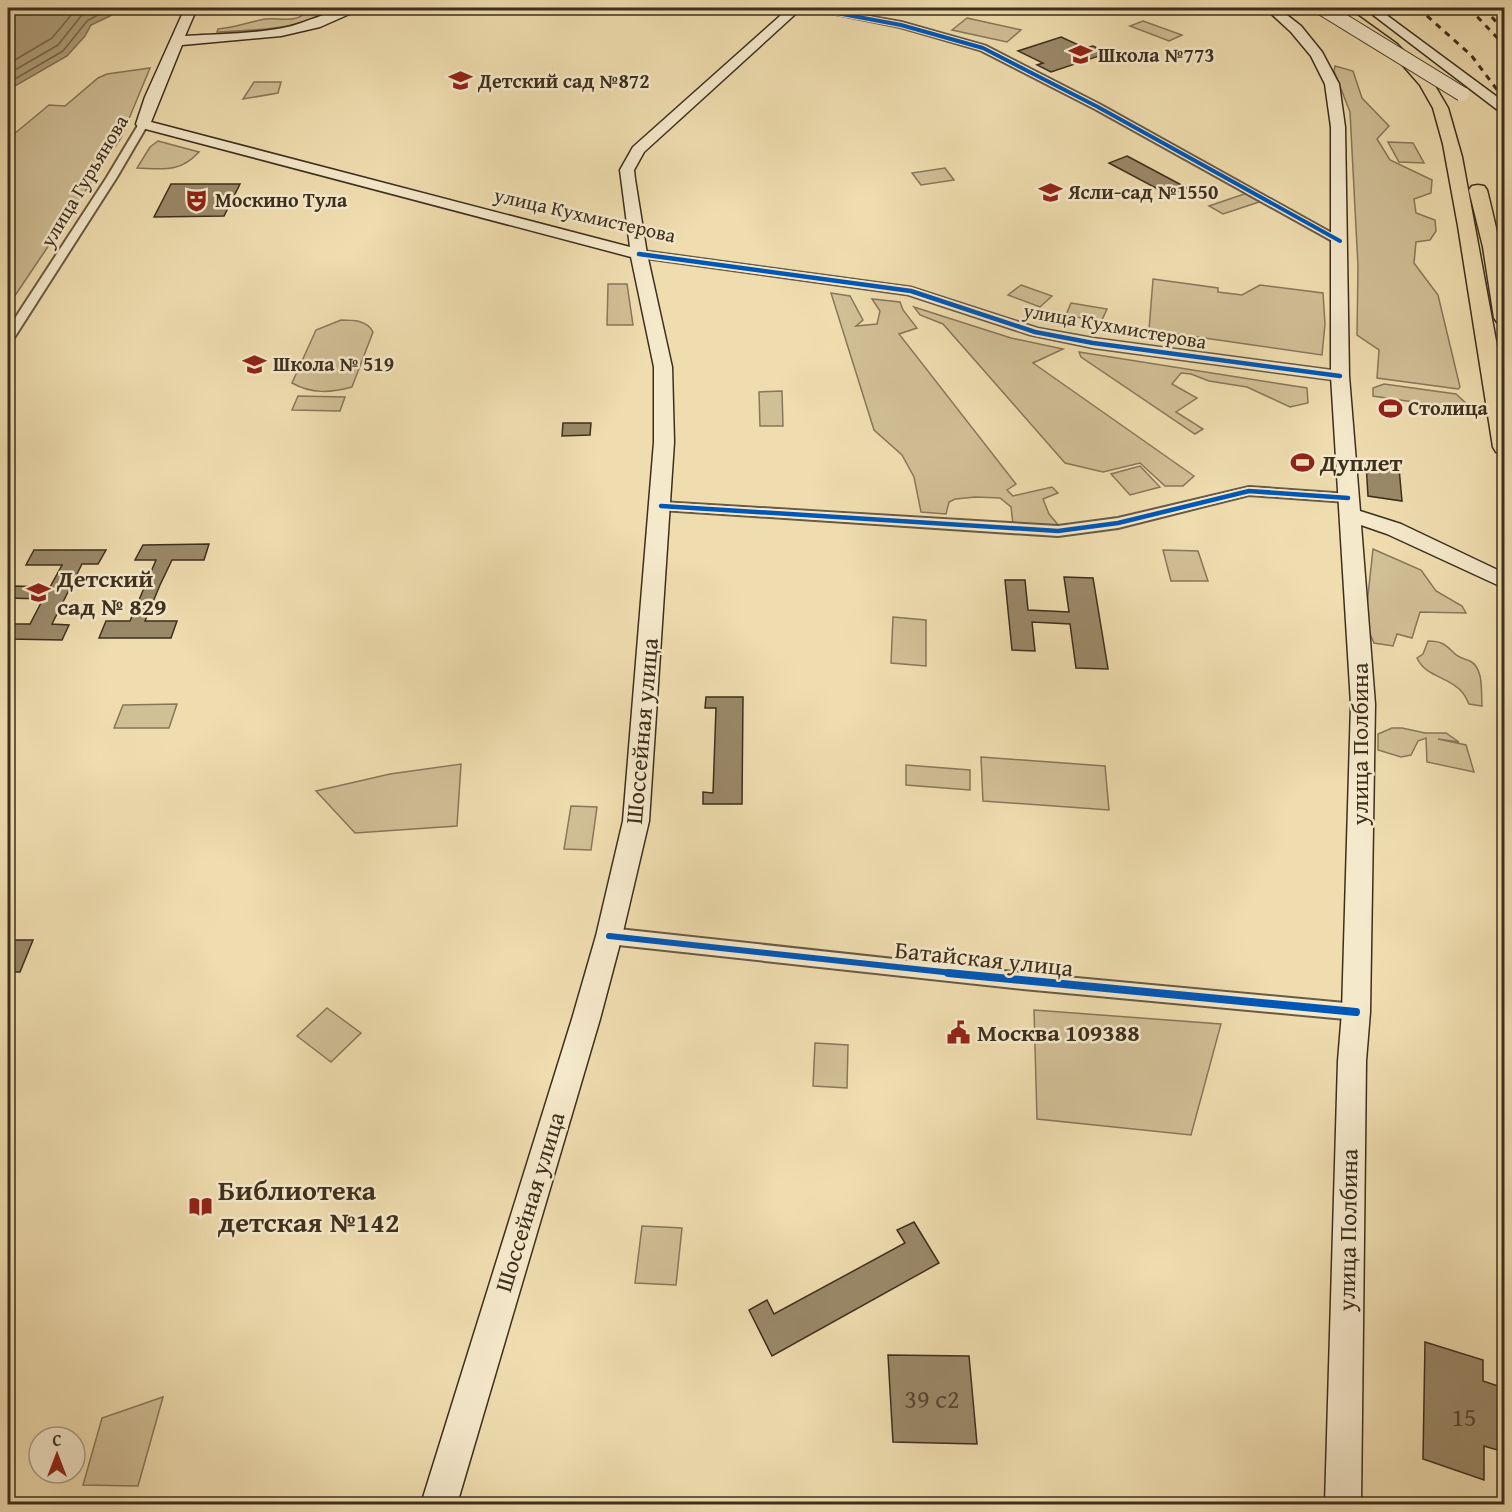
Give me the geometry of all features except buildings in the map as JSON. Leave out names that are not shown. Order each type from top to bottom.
[{"type":"main road","name":"улица Гурьянова","points":[[143,124],[152,97],[191,8]]},
{"type":"main road","points":[[177,41],[280,32],[315,24],[348,8]]},
{"type":"main road","name":"Шоссейная улица","points":[[439,1504],[609,936],[636,821],[661,506],[664,442],[663,367],[639,254],[627,170],[638,150],[796,8]]},
{"type":"main road","name":"улица Полбина","points":[[1271,8],[1308,43],[1332,84],[1339,153],[1337,193],[1340,241],[1340,376],[1363,704],[1356,1012],[1349,1164],[1343,1504]]},
{"type":"main road","points":[[1322,8],[1462,94],[1504,125]]},
{"type":"main road","points":[[1338,8],[1391,45],[1407,60],[1435,96],[1445,120],[1471,244],[1504,447]]},
{"type":"main road","points":[[1351,8],[1403,44],[1434,75],[1453,102],[1462,121],[1492,247],[1504,318]]},
{"type":"main road","points":[[1370,8],[1504,108]]},
{"type":"main road","name":"улица Кухмистерова","points":[[143,124],[639,254]]},
{"type":"main road","points":[[1349,506],[1500,578]]},
{"type":"street","points":[[810,8],[901,25],[983,48],[1098,107],[1340,241]]},
{"type":"street","name":"улица Гурьянова","points":[[8,338],[107,186],[143,124]]},
{"type":"street","name":"улица Кухмистерова","points":[[639,254],[910,291],[1035,332],[1093,343],[1340,376]]},
{"type":"street","points":[[661,506],[1058,531],[1118,523],[1249,491],[1349,506]]},
{"type":"street","name":"Батайская улица","points":[[609,936],[1015,981],[1356,1012]]},
{"type":"shaded area","points":[[299,8],[320,8],[325,11],[315,18],[289,26],[217,32],[218,29],[265,19],[297,18],[306,12]]},
{"type":"shaded area","points":[[967,18],[1021,30],[1007,42],[952,30]]},
{"type":"shaded area","points":[[1143,21],[1182,35],[1169,41],[1130,26]]},
{"type":"shaded area","points":[[1335,66],[1353,71],[1362,98],[1389,126],[1377,139],[1390,160],[1432,180],[1431,193],[1414,199],[1416,213],[1435,220],[1436,231],[1430,240],[1416,242],[1414,263],[1438,295],[1460,387],[1458,389],[1377,378],[1379,350],[1357,335],[1358,266],[1350,112],[1334,71]]},
{"type":"shaded area","points":[[150,68],[121,138],[8,306],[8,139],[49,105],[65,106],[98,78],[107,74]]},
{"type":"shaded area","points":[[254,82],[281,82],[278,93],[243,99]]},
{"type":"shaded area","points":[[158,141],[199,152],[178,167],[137,168],[150,147]]},
{"type":"shaded area","points":[[1388,142],[1413,143],[1424,163],[1399,162]]},
{"type":"shaded area","points":[[945,168],[954,180],[921,185],[912,173]]},
{"type":"shaded area","points":[[1247,193],[1262,201],[1223,214],[1209,206]]},
{"type":"shaded area","points":[[1153,279],[1218,288],[1218,292],[1242,295],[1260,285],[1323,293],[1325,324],[1322,355],[1149,330]]},
{"type":"shaded area","points":[[608,284],[627,284],[633,325],[607,325]]},
{"type":"shaded area","points":[[1021,285],[1052,296],[1040,307],[1008,295]]},
{"type":"shaded area","points":[[831,293],[850,296],[863,320],[856,326],[877,324],[880,311],[872,299],[900,302],[903,310],[917,328],[899,334],[1016,484],[1007,490],[1013,496],[1052,487],[1058,493],[1043,499],[1049,514],[1060,527],[1013,524],[1011,507],[1000,498],[955,499],[949,502],[946,514],[921,512],[914,477],[902,455],[874,430]]},
{"type":"shaded area","points":[[1071,303],[1107,309],[1101,322],[1066,315]]},
{"type":"shaded area","points":[[914,307],[1011,338],[1063,349],[1033,363],[1194,476],[1183,486],[1165,486],[1140,463],[1103,472],[1065,463],[943,324],[920,315]]},
{"type":"shaded area","points":[[341,320],[363,323],[373,332],[352,387],[321,391],[299,387],[292,383],[316,330]]},
{"type":"shaded area","points":[[1079,352],[1307,388],[1308,403],[1290,407],[1247,387],[1209,381],[1181,373],[1172,384],[1197,398],[1176,412],[1203,429],[1195,434],[1081,357]]},
{"type":"shaded area","points":[[1384,384],[1456,394],[1470,407],[1462,412],[1448,407],[1373,396],[1373,388]]},
{"type":"shaded area","points":[[782,391],[783,426],[760,426],[759,392]]},
{"type":"shaded area","points":[[298,396],[345,397],[340,411],[292,410]]},
{"type":"shaded area","points":[[1140,466],[1160,487],[1130,495],[1111,474]]},
{"type":"shaded area","points":[[1373,549],[1421,570],[1436,591],[1462,606],[1466,613],[1420,612],[1412,638],[1397,634],[1393,646],[1374,643],[1365,623]]},
{"type":"shaded area","points":[[1163,550],[1198,551],[1208,581],[1171,581]]},
{"type":"shaded area","points":[[893,617],[926,620],[926,666],[891,663]]},
{"type":"shaded area","points":[[1428,641],[1442,643],[1456,655],[1474,664],[1480,675],[1482,706],[1469,704],[1457,687],[1421,665],[1417,658],[1423,654]]},
{"type":"shaded area","points":[[177,704],[169,728],[114,728],[123,705]]},
{"type":"shaded area","points":[[1392,728],[1425,733],[1446,733],[1459,742],[1438,739],[1466,745],[1474,772],[1427,762],[1426,738],[1418,741],[1411,755],[1401,757],[1378,750],[1378,734]]},
{"type":"shaded area","points":[[981,757],[1105,766],[1109,810],[983,801]]},
{"type":"shaded area","points":[[461,764],[457,826],[355,833],[316,791],[390,774]]},
{"type":"shaded area","points":[[906,765],[970,770],[970,790],[906,785]]},
{"type":"shaded area","points":[[571,806],[597,807],[591,850],[564,849]]},
{"type":"shaded area","points":[[327,1008],[361,1033],[331,1062],[297,1036]]},
{"type":"shaded area","points":[[1034,1010],[1221,1024],[1191,1135],[1037,1119]]},
{"type":"shaded area","points":[[815,1043],[848,1045],[847,1088],[813,1086]]},
{"type":"shaded area","points":[[642,1226],[682,1228],[676,1285],[635,1283]]},
{"type":"shaded area","points":[[163,1397],[138,1486],[83,1485],[87,1485],[87,1471],[102,1418]]},
{"type":"water","points":[[8,8],[121,8],[91,25],[85,36],[67,56],[8,90]]},
{"type":"railway","points":[[1418,8],[1471,55],[1504,99]]},
{"type":"railway","points":[[1469,8],[1504,45]]},
{"type":"railway","points":[[1484,8],[1504,31]]},
{"type":"cycle path","points":[[810,8],[901,25],[983,48],[1098,107],[1340,241]]},
{"type":"cycle path","points":[[639,254],[911,291],[1035,332],[1093,343],[1340,376]]},
{"type":"cycle path","points":[[661,506],[1058,531],[1118,523],[1249,491],[1348,498]]},
{"type":"cycle path","points":[[609,936],[1023,981],[1356,1012]]},
{"type":"place","name":"Школа №773","points":[[1080,55]]},
{"type":"place","name":"Детский сад №872","points":[[460,81]]},
{"type":"place","name":"Ясли-сад №1550","points":[[1050,192]]},
{"type":"place","name":"Москино Тула","points":[[197,200]]},
{"type":"place","name":"Школа № 519","points":[[255,364]]},
{"type":"place","name":"Столица","points":[[1390,408]]},
{"type":"place","name":"Дуплет","points":[[1302,463]]},
{"type":"place","name":"Детский сад № 829","points":[[39,593]]},
{"type":"place","name":"Москва 109388","points":[[959,1033]]},
{"type":"place","name":"Библиотека детская №142","points":[[200,1206]]}]
